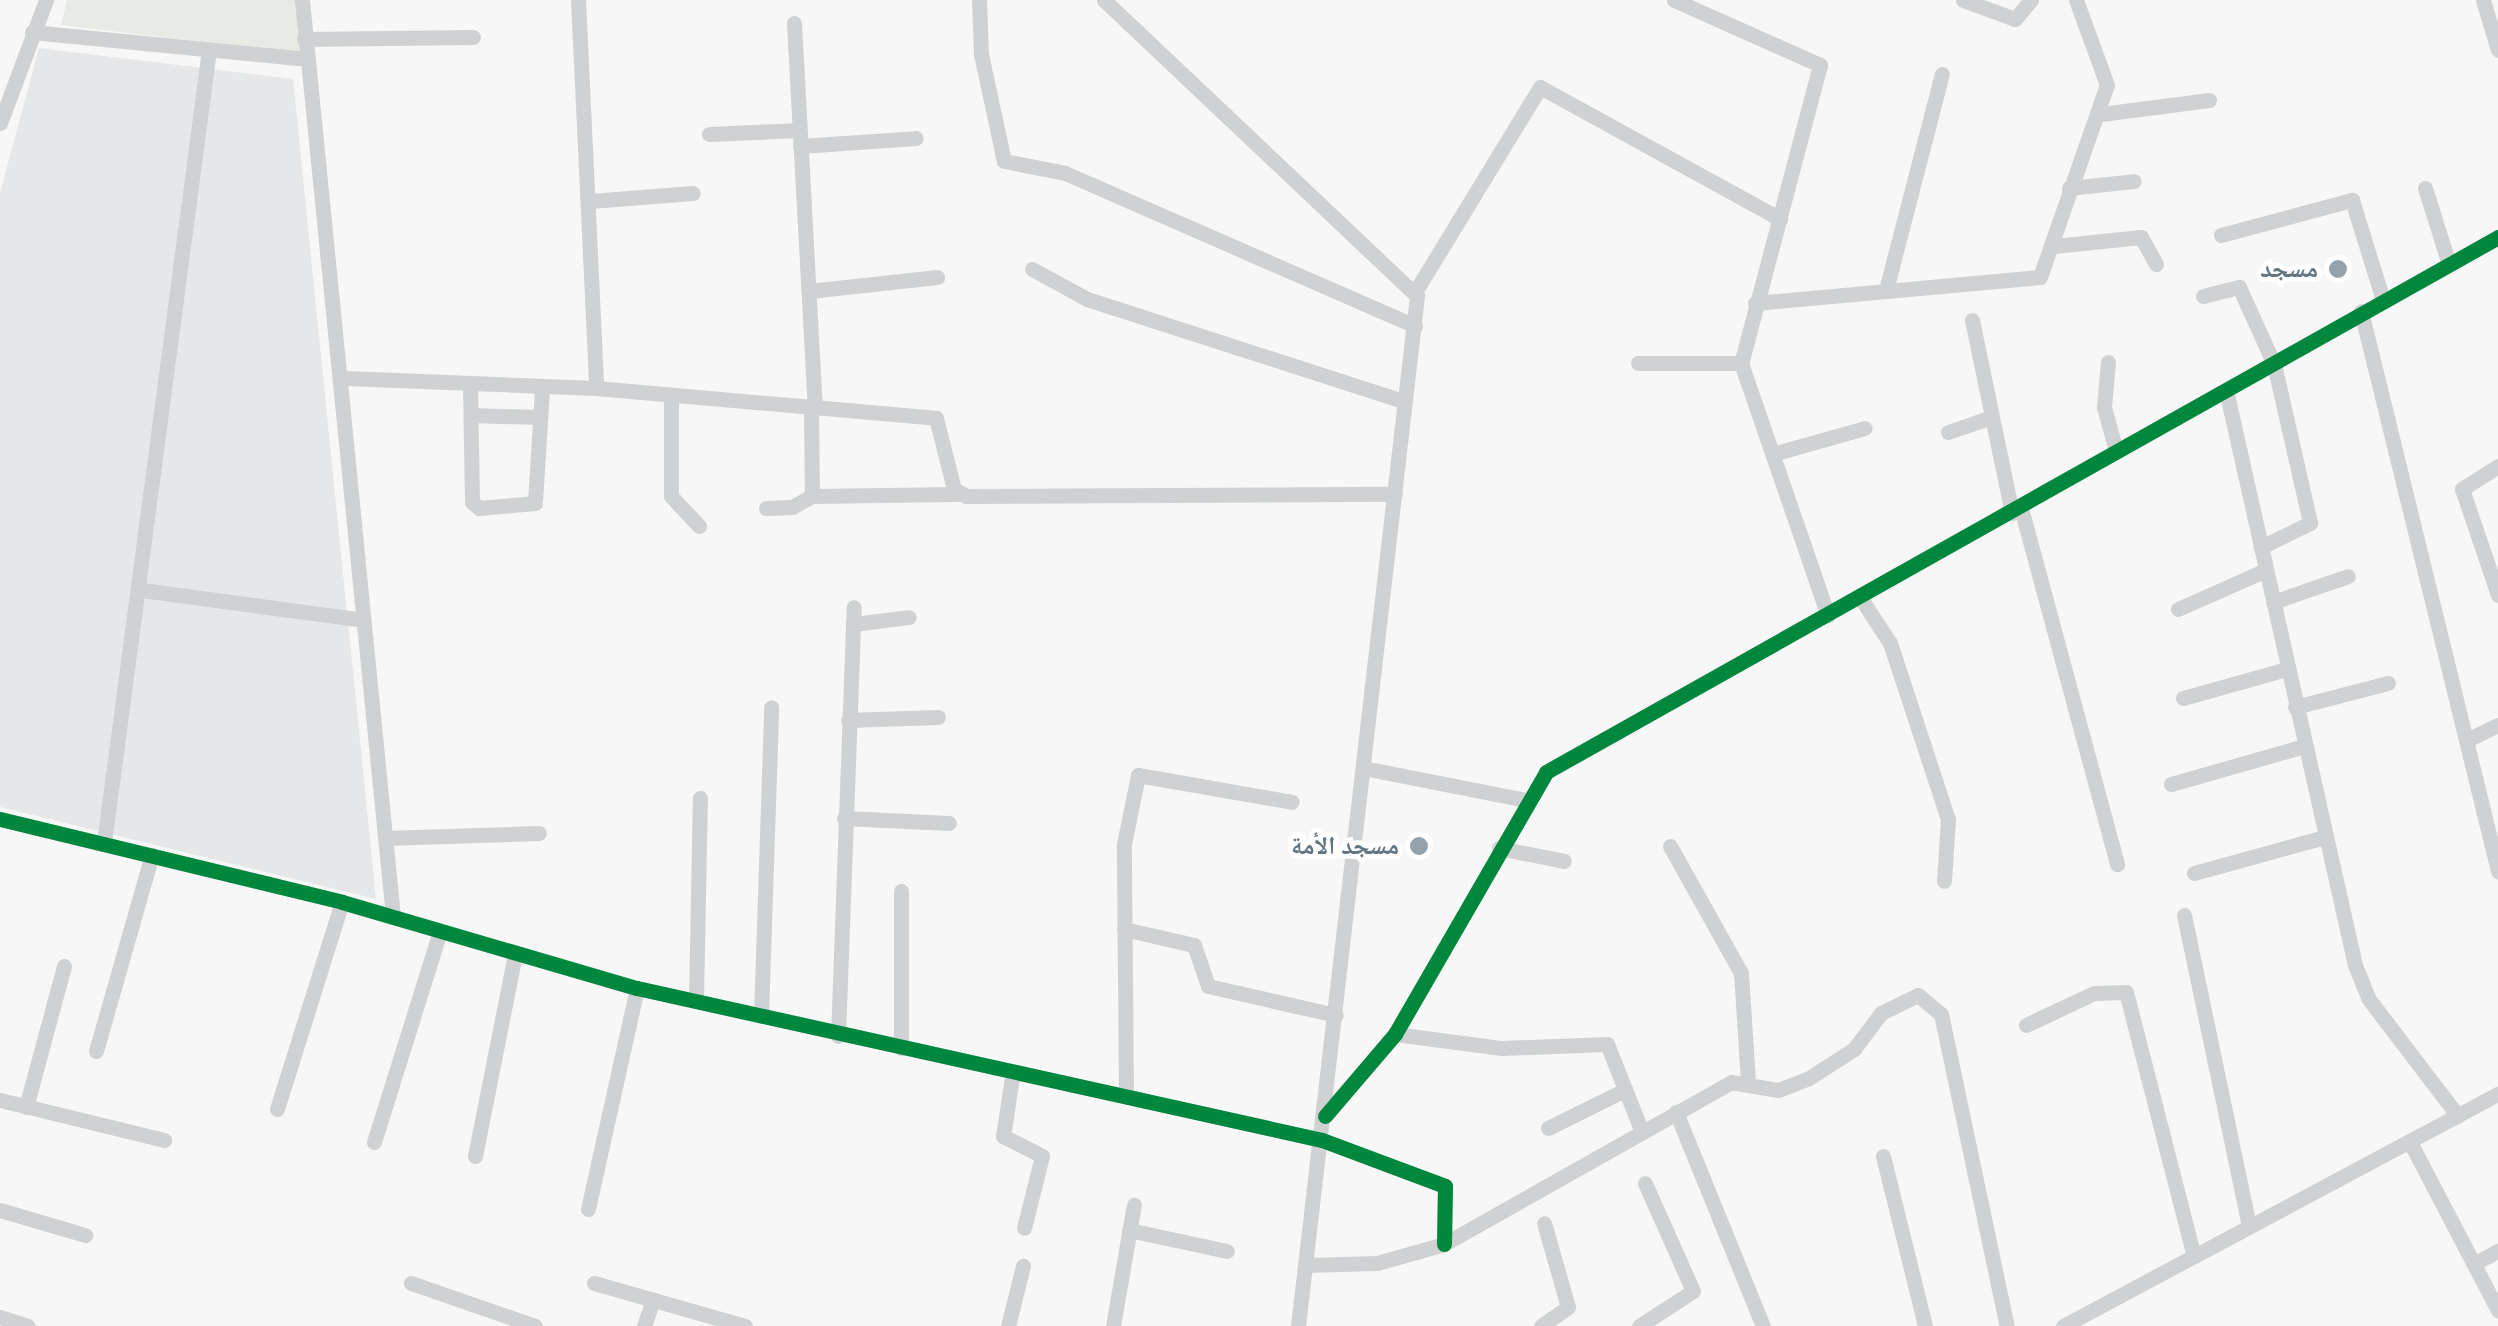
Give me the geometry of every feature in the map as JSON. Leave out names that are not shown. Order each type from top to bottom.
[{"type":"street","points":[[0,123],[46,0]]},
{"type":"street","points":[[302,0],[345,378],[393,918]]},
{"type":"street","points":[[578,0],[596,388]]},
{"type":"street","points":[[980,0],[996,151],[1004,161],[1065,173],[1414,326]]},
{"type":"street","points":[[1104,0],[1415,292]]},
{"type":"street","points":[[1674,0],[1820,65],[1741,363],[1776,453],[1828,615]]},
{"type":"street","points":[[1963,0],[2014,19],[2031,0]]},
{"type":"street","points":[[1755,303],[2031,280],[2046,270],[2069,188],[2101,114],[2107,76],[2076,0]]},
{"type":"street","points":[[2484,0],[2498,50]]},
{"type":"street","points":[[794,24],[810,291],[812,496]]},
{"type":"street","points":[[32,32],[306,59]]},
{"type":"street","points":[[304,39],[474,36]]},
{"type":"street","points":[[104,843],[142,590],[210,50]]},
{"type":"street","points":[[1886,290],[1942,74]]},
{"type":"street","points":[[1298,1326],[1325,1116],[1415,292],[1540,87],[1780,219]]},
{"type":"street","points":[[2101,114],[2209,100]]},
{"type":"street","points":[[709,134],[916,138]]},
{"type":"street","points":[[2069,188],[2134,181]]},
{"type":"street","points":[[2424,188],[2449,264]]},
{"type":"street","points":[[590,201],[693,193]]},
{"type":"street","points":[[2221,235],[2352,200],[2383,300]]},
{"type":"street","points":[[2054,246],[2141,237],[2156,264]]},
{"type":"street","points":[[1325,1116],[1395,1034],[1526,800],[1546,772],[2498,237]]},
{"type":"street","points":[[1032,269],[1087,299],[1405,402]]},
{"type":"street","points":[[810,291],[937,276]]},
{"type":"street","points":[[2202,296],[2239,286],[2274,364],[2310,523],[2261,547]]},
{"type":"street","points":[[2361,312],[2498,871]]},
{"type":"street","points":[[1972,320],[1992,417],[2117,864]]},
{"type":"street","points":[[1638,362],[1741,363]]},
{"type":"street","points":[[2108,362],[2104,406],[2116,452]]},
{"type":"street","points":[[345,378],[470,386],[596,388],[940,421],[957,494]]},
{"type":"street","points":[[470,386],[472,502],[479,508],[535,503],[542,387]]},
{"type":"street","points":[[2226,390],[2321,838],[2360,982],[2458,1116]]},
{"type":"street","points":[[672,395],[671,496],[699,526]]},
{"type":"street","points":[[471,416],[540,417]]},
{"type":"street","points":[[1948,432],[1992,417]]},
{"type":"street","points":[[1776,453],[1865,428]]},
{"type":"street","points":[[2498,466],[2462,489],[2498,595]]},
{"type":"street","points":[[766,508],[792,508],[812,496],[1395,494]]},
{"type":"street","points":[[2178,608],[2266,570]]},
{"type":"street","points":[[2273,602],[2348,576]]},
{"type":"street","points":[[142,590],[356,619]]},
{"type":"street","points":[[1860,597],[1890,643],[1948,819],[1944,881]]},
{"type":"street","points":[[838,1036],[853,615],[910,617]]},
{"type":"street","points":[[2183,698],[2287,669]]},
{"type":"street","points":[[2295,707],[2388,683]]},
{"type":"street","points":[[760,1016],[772,707]]},
{"type":"street","points":[[848,720],[938,717]]},
{"type":"street","points":[[2467,740],[2498,724]]},
{"type":"street","points":[[2171,784],[2304,746]]},
{"type":"street","points":[[1363,768],[1526,800]]},
{"type":"street","points":[[1126,1093],[1124,844],[1138,775],[1292,802]]},
{"type":"street","points":[[696,1001],[700,798]]},
{"type":"street","points":[[0,818],[342,902],[637,988],[838,1036],[1126,1093],[1322,1140],[1445,1186],[1444,1244]]},
{"type":"street","points":[[844,818],[949,823]]},
{"type":"street","points":[[386,838],[539,833]]},
{"type":"street","points":[[2194,873],[2321,838]]},
{"type":"street","points":[[1670,846],[1741,973],[1748,1082]]},
{"type":"street","points":[[1499,848],[1564,862]]},
{"type":"street","points":[[96,1051],[152,855]]},
{"type":"street","points":[[900,891],[901,1048]]},
{"type":"street","points":[[277,1109],[342,902]]},
{"type":"street","points":[[2184,915],[2249,1225]]},
{"type":"street","points":[[1124,929],[1194,944],[1208,986],[1336,1015]]},
{"type":"street","points":[[374,1142],[440,932]]},
{"type":"street","points":[[475,1156],[515,954]]},
{"type":"street","points":[[26,1107],[64,966]]},
{"type":"street","points":[[588,1208],[637,988]]},
{"type":"street","points":[[2026,1025],[2109,988],[2126,992],[2193,1253]]},
{"type":"street","points":[[1306,1266],[1377,1264],[1444,1244],[1732,1082],[1787,1088],[1854,1049],[1895,1004],[1918,995],[1937,1004],[2007,1326]]},
{"type":"street","points":[[1395,1034],[1502,1048],[1607,1044],[1642,1132]]},
{"type":"street","points":[[1013,1070],[1003,1136],[1042,1156],[1024,1228]]},
{"type":"street","points":[[1548,1128],[1625,1090]]},
{"type":"street","points":[[2063,1326],[2193,1253],[2498,1094]]},
{"type":"street","points":[[0,1100],[164,1140]]},
{"type":"street","points":[[1676,1112],[1762,1326]]},
{"type":"street","points":[[2410,1142],[2498,1310]]},
{"type":"street","points":[[1883,1156],[1925,1326]]},
{"type":"street","points":[[1640,1326],[1693,1291],[1646,1182]]},
{"type":"street","points":[[1113,1326],[1134,1205]]},
{"type":"street","points":[[0,1210],[84,1236]]},
{"type":"street","points":[[1540,1326],[1568,1306],[1544,1223]]},
{"type":"street","points":[[1129,1230],[1228,1251]]},
{"type":"street","points":[[2475,1263],[2498,1251]]},
{"type":"street","points":[[1008,1326],[1023,1266]]},
{"type":"street","points":[[594,1282],[744,1326]]},
{"type":"street","points":[[411,1283],[535,1326]]},
{"type":"street","points":[[644,1326],[653,1300]]},
{"type":"street","points":[[0,1317],[28,1326]]},
{"type":"shaded area","points":[[67,0],[298,0],[301,54],[61,25]]},
{"type":"shaded area","points":[[39,48],[293,79],[376,899],[0,807],[0,193]]},
{"type":"cycle path","points":[[1325,1116],[1395,1034],[1546,772],[2498,237]]},
{"type":"cycle path","points":[[0,819],[342,902],[637,988],[1322,1140],[1445,1186],[1444,1244]]},
{"type":"place","name":"مسجد","points":[[2338,269]]},
{"type":"place","name":"مسجد الأمة","points":[[1419,846]]}]
